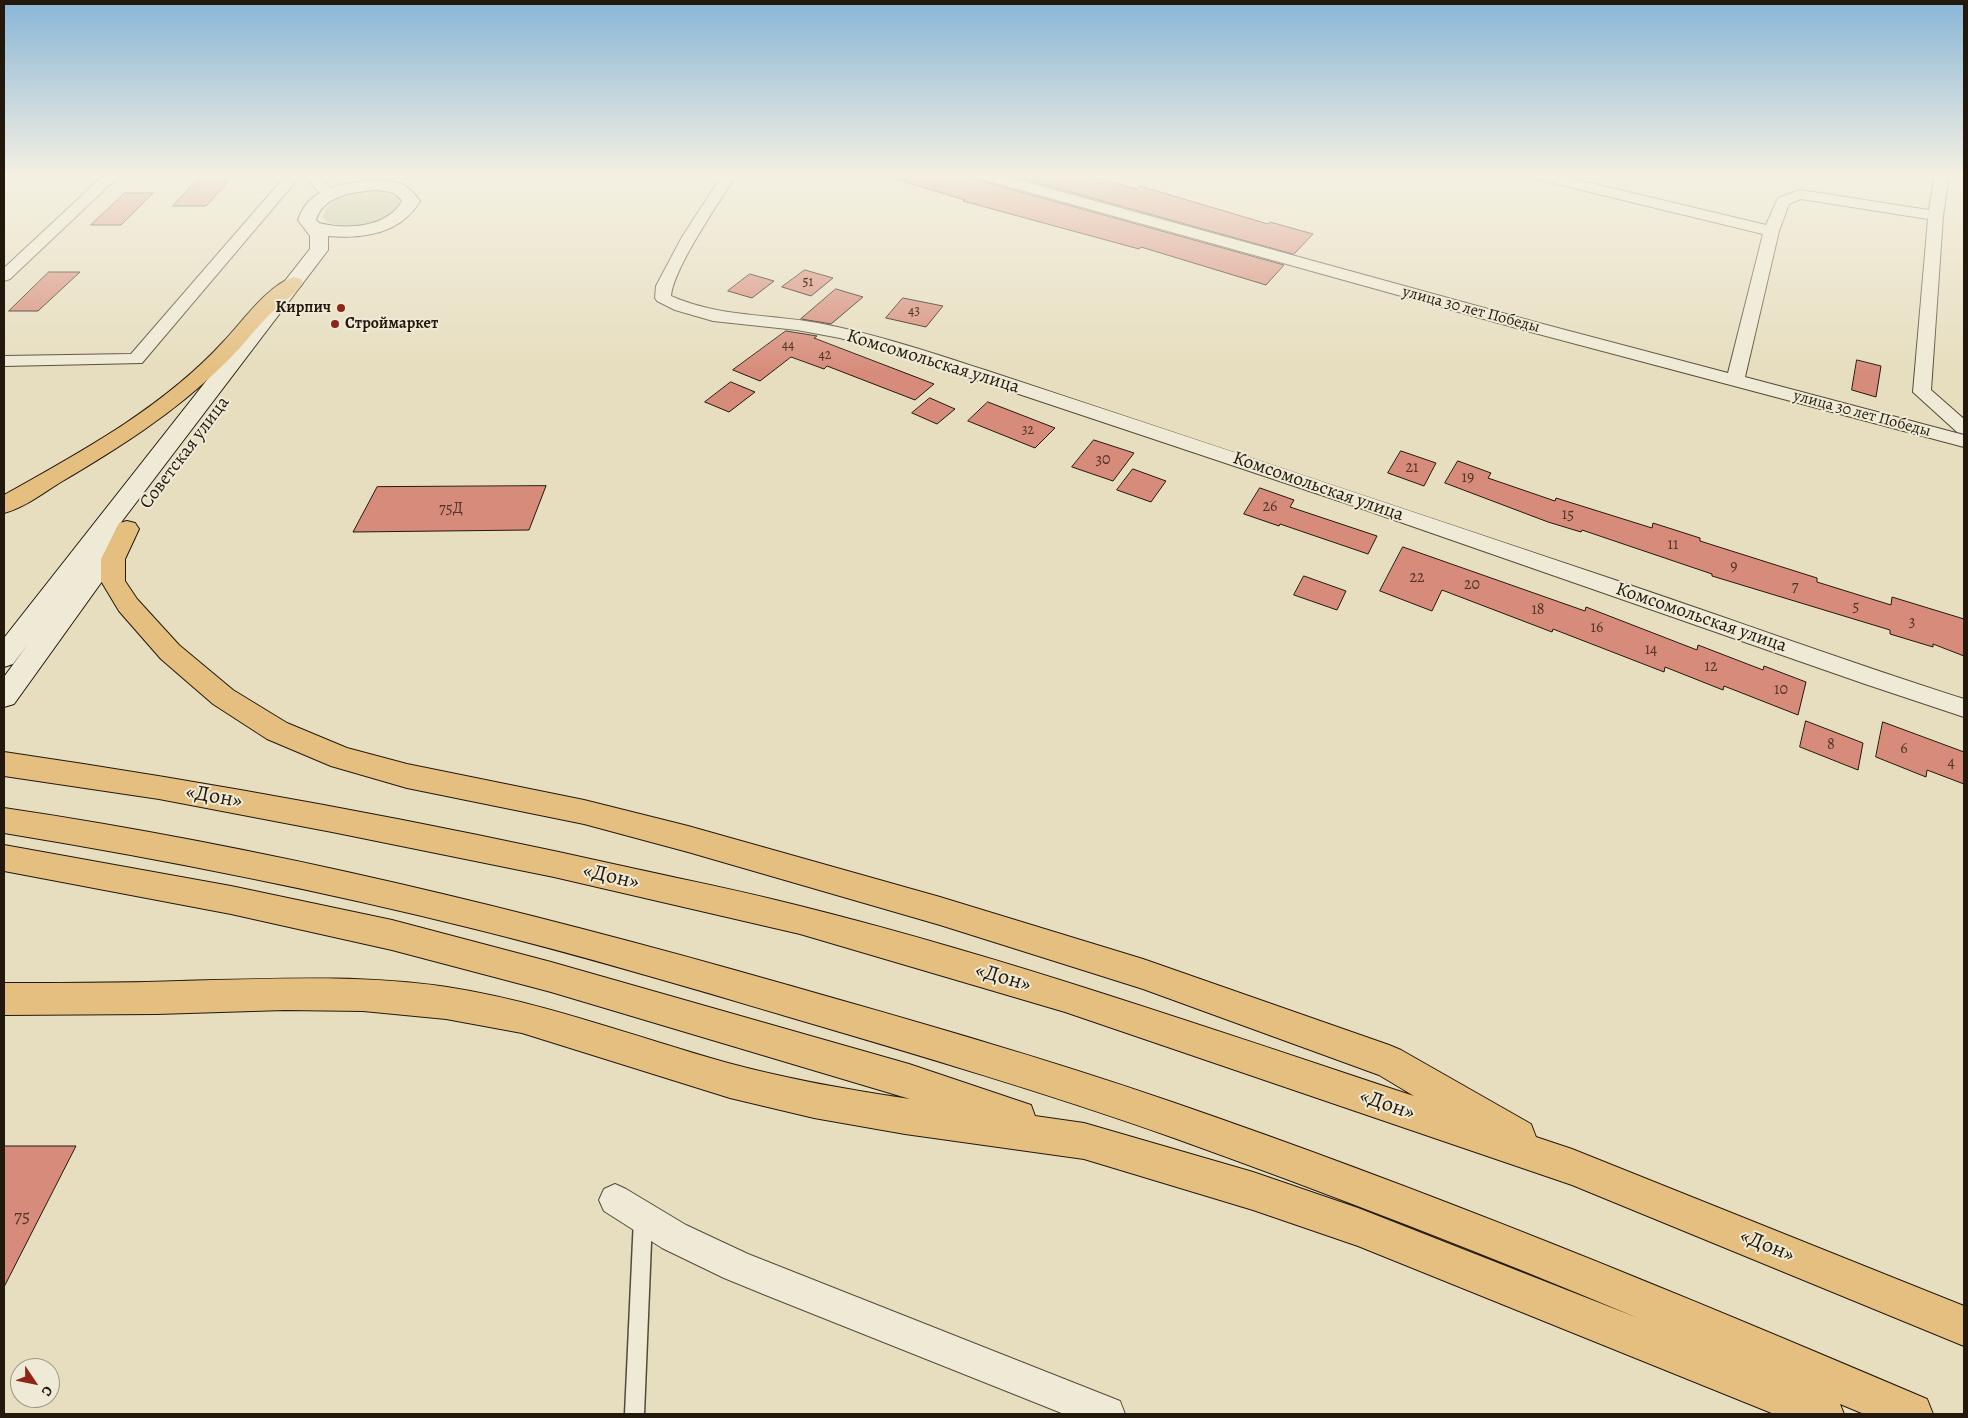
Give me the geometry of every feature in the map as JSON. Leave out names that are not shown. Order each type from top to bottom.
[{"type":"highway","points":[[4,505],[67,470],[182,390],[214,363],[278,294],[294,283]]},
{"type":"highway","points":[[127,529],[113,560],[114,581],[128,605],[170,652],[223,697],[277,730],[341,758],[407,776],[584,812],[688,839],[940,911],[1143,974],[1389,1062],[1572,1167]]},
{"type":"highway","name":"«Дон»","points":[[4,764],[159,787],[342,821],[554,864],[800,920],[1065,996],[1572,1167],[1964,1326]]},
{"type":"highway","points":[[4,820],[195,854],[430,904],[659,963],[976,1054],[1168,1119],[1336,1179],[1732,1336],[1912,1414]]},
{"type":"highway","points":[[4,858],[231,900],[392,935],[551,977],[909,1081],[1084,1140],[1253,1191],[1358,1227],[1738,1378],[1823,1414]]},
{"type":"highway","points":[[4,999],[157,998],[285,994],[363,995],[446,1003],[522,1017],[730,1081],[804,1098],[905,1116],[1084,1140]]},
{"type":"main road","name":"Советская улица","points":[[4,697],[42,627],[319,250],[320,240]]},
{"type":"main road","name":"Советская улица","points":[[4,658],[42,627],[127,529],[337,251],[351,240]]},
{"type":"street","points":[[4,276],[43,240]]},
{"type":"street","points":[[4,361],[136,359],[237,240]]},
{"type":"street","name":"Комсомольская улица","points":[[688,240],[664,286],[663,298],[693,312],[732,320],[797,325],[843,334],[940,362],[1412,519],[1964,708]]},
{"type":"street","name":"улица 30 лет Победы","points":[[1221,240],[1735,381],[1964,441]]},
{"type":"street","points":[[1735,381],[1769,240]]},
{"type":"street","points":[[1934,240],[1922,392],[1964,428]]},
{"type":"street","points":[[615,1200],[694,1248],[781,1285],[978,1360],[1108,1414]]},
{"type":"lane","points":[[634,1414],[642,1218]]},
{"type":"building","points":[[1107,240],[1195,240],[1284,265],[1266,285],[1141,247],[1139,249]]},
{"type":"building","points":[[1244,240],[1307,240],[1294,254]]},
{"type":"building","points":[[805,270],[833,278],[811,296],[782,287]]},
{"type":"building","points":[[49,272],[80,272],[38,311],[9,311]]},
{"type":"building","points":[[750,274],[774,281],[752,298],[728,291]]},
{"type":"building","points":[[836,289],[863,297],[831,324],[801,319]]},
{"type":"building","points":[[903,298],[943,306],[926,327],[886,318]]},
{"type":"building","points":[[786,331],[817,336],[814,338],[934,384],[915,400],[827,366],[824,369],[791,357],[760,381],[733,370]]},
{"type":"building","points":[[1857,360],[1881,366],[1876,397],[1852,390]]},
{"type":"building","points":[[731,382],[755,392],[729,412],[705,402]]},
{"type":"building","points":[[930,398],[955,409],[937,424],[912,413]]},
{"type":"building","points":[[988,402],[1055,428],[1035,448],[968,421]]},
{"type":"building","points":[[1094,440],[1134,453],[1113,481],[1072,467]]},
{"type":"building","points":[[1401,451],[1436,463],[1424,486],[1388,473]]},
{"type":"building","points":[[1458,461],[1491,473],[1488,478],[1555,501],[1556,498],[1652,528],[1653,523],[1700,538],[1700,541],[1817,578],[1817,582],[1891,605],[1892,597],[1964,619],[1964,656],[1933,644],[1933,647],[1890,634],[1890,630],[1712,576],[1712,574],[1582,530],[1581,532],[1548,522],[1445,483]]},
{"type":"building","points":[[1133,469],[1166,481],[1151,502],[1117,490]]},
{"type":"building","points":[[546,486],[529,530],[353,532],[377,487]]},
{"type":"building","points":[[1260,488],[1294,500],[1290,507],[1377,536],[1368,554],[1280,524],[1279,526],[1244,514]]},
{"type":"building","points":[[1403,547],[1585,611],[1586,607],[1697,650],[1698,645],[1763,670],[1764,666],[1806,682],[1798,715],[1724,686],[1723,690],[1665,667],[1664,672],[1553,629],[1552,632],[1442,590],[1432,611],[1380,591]]},
{"type":"building","points":[[1304,576],[1346,591],[1337,610],[1294,595]]},
{"type":"building","points":[[1806,721],[1863,743],[1858,770],[1800,747]]},
{"type":"building","points":[[1883,722],[1964,752],[1964,784],[1927,770],[1926,777],[1876,757]]},
{"type":"building","points":[[4,1146],[76,1146],[4,1287]]},
{"type":"place","name":"Кирпич","points":[[341,308]]},
{"type":"place","name":"Строймаркет","points":[[335,324]]}]
